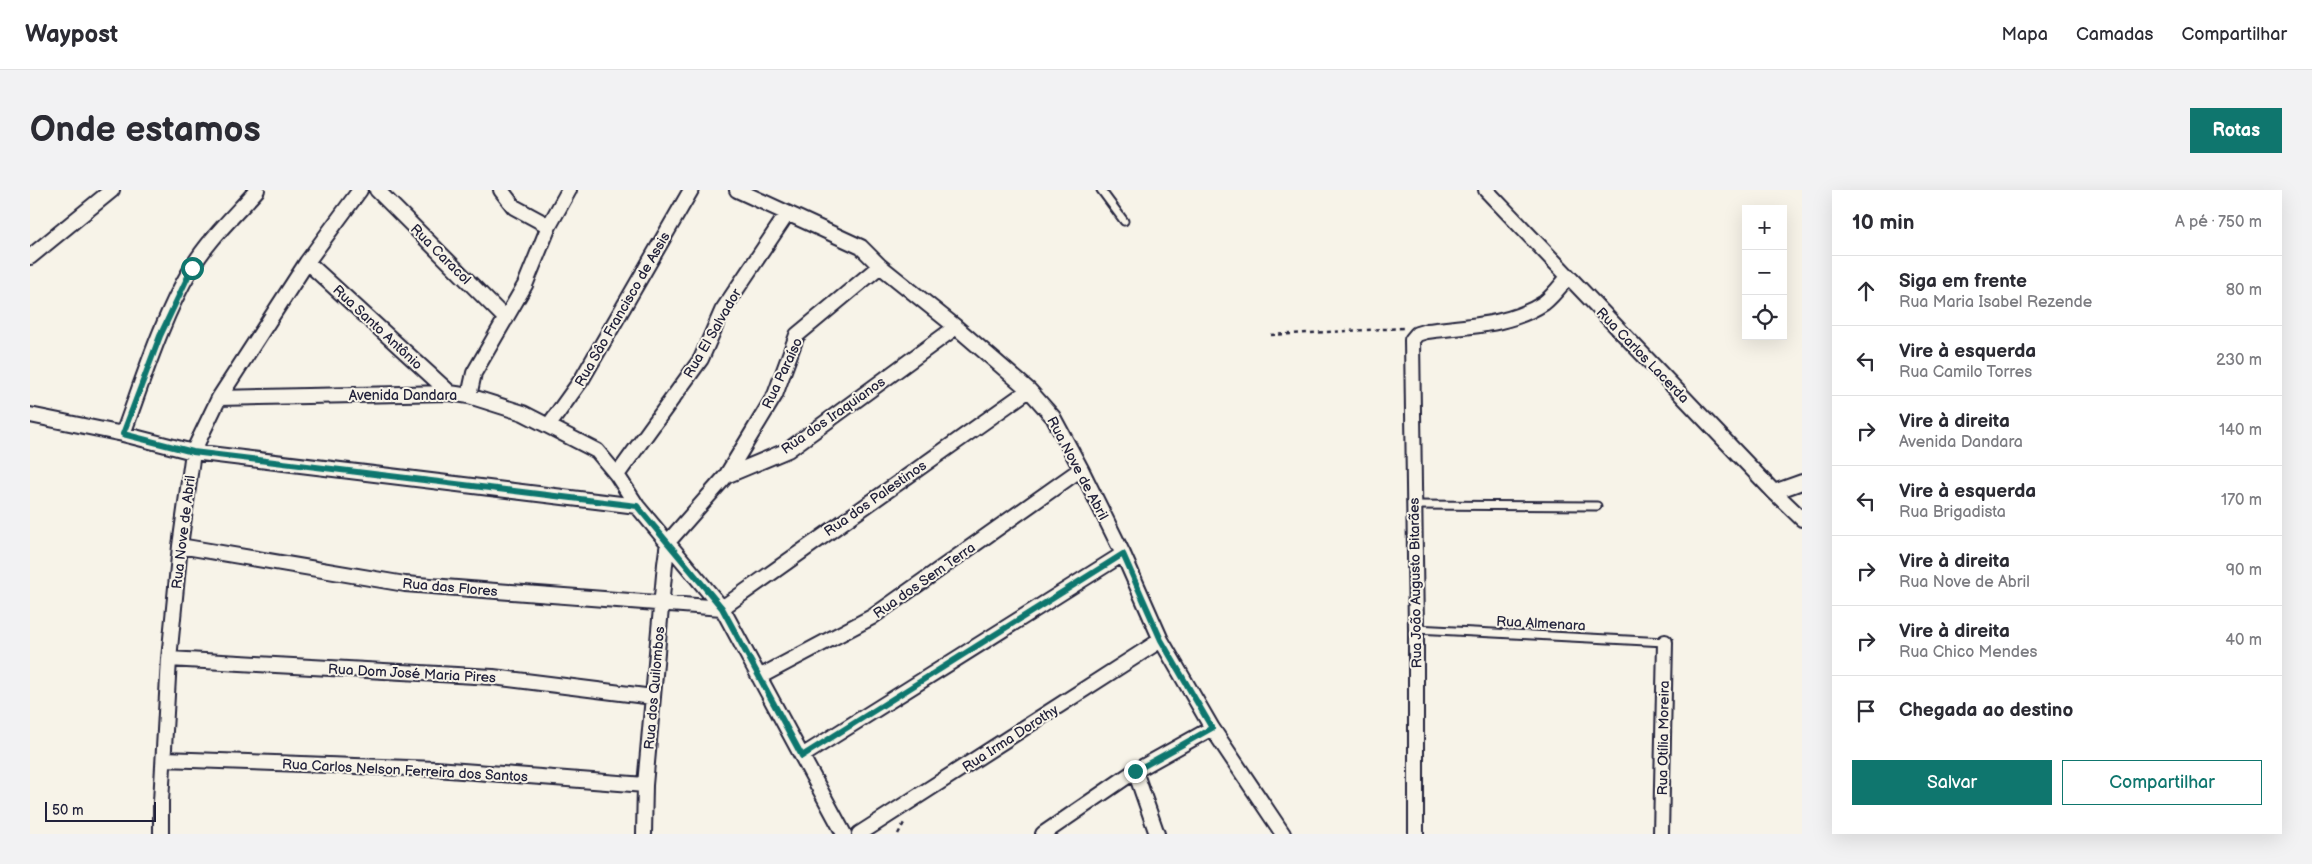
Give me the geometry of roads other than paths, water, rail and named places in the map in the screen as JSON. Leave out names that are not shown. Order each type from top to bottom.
[{"type":"street","points":[[30,257],[112,190]]},
{"type":"street","points":[[123,434],[160,336],[192,268],[257,190]]},
{"type":"street","name":"Rua Nove de Abril","points":[[161,834],[169,659],[180,546],[193,452],[219,398],[307,262],[360,190]]},
{"type":"street","name":"Rua Caracol","points":[[377,190],[506,319]]},
{"type":"street","points":[[501,190],[514,207],[549,226]]},
{"type":"street","points":[[469,396],[474,373],[525,285],[549,226],[569,190]]},
{"type":"street","name":"Rua Sâo Francisco de Assis","points":[[548,425],[582,379],[690,190]]},
{"type":"street","name":"Rua Nove de Abril","points":[[736,190],[861,247],[880,266],[956,327],[1029,390],[1053,417],[1123,554],[1161,640],[1212,728],[1283,834]]},
{"type":"street","name":"Rua Carlos Lacerda","points":[[1486,190],[1802,519]]},
{"type":"street","name":"Rua El Salvador","points":[[617,475],[701,359],[722,311],[787,214]]},
{"type":"street","name":"Rua Santo Antônio","points":[[307,262],[450,393]]},
{"type":"street","name":"Rua Paraíso","points":[[726,476],[775,395],[797,335],[880,266]]},
{"type":"street","name":"Rua João Augusto Bitarães","points":[[1416,834],[1416,629],[1410,348],[1412,340],[1417,334],[1494,324],[1519,316],[1545,302],[1568,277]]},
{"type":"street","name":"Rua dos Iraquianos","points":[[668,542],[726,476],[788,450],[956,327]]},
{"type":"street","name":"Rua dos Palestinos","points":[[722,608],[1029,390]]},
{"type":"street","name":"Avenida Dandara","points":[[219,398],[450,393],[469,396],[523,413],[597,450],[617,475],[637,506],[722,608],[844,834]]},
{"type":"street","points":[[30,415],[123,434],[193,452],[637,506]]},
{"type":"street","name":"Rua dos Sem Terra","points":[[759,677],[872,617],[1081,469]]},
{"type":"street","points":[[1774,492],[1802,482]]},
{"type":"street","name":"Rua dos Quilombos","points":[[644,834],[653,697],[668,542]]},
{"type":"street","name":"Rua das Flores","points":[[180,546],[405,584],[722,608]]},
{"type":"street","points":[[802,756],[1123,554]]},
{"type":"street","name":"Rua Irma Dorothy","points":[[859,834],[1161,640]]},
{"type":"street","name":"Rua Otília Moreira","points":[[1661,834],[1665,642]]},
{"type":"street","name":"Rua Dom José Maria Pires","points":[[169,659],[493,677],[653,697]]},
{"type":"street","points":[[1043,834],[1135,771],[1212,728]]},
{"type":"street","name":"Rua Carlos Nelson Ferreira dos Santos","points":[[164,759],[436,769],[646,785]]},
{"type":"street","points":[[1135,771],[1157,834]]},
{"type":"lane","points":[[1101,190],[1124,220]]},
{"type":"lane","points":[[1414,505],[1598,506]]},
{"type":"lane","name":"Rua Almenara","points":[[1416,629],[1665,642]]}]
